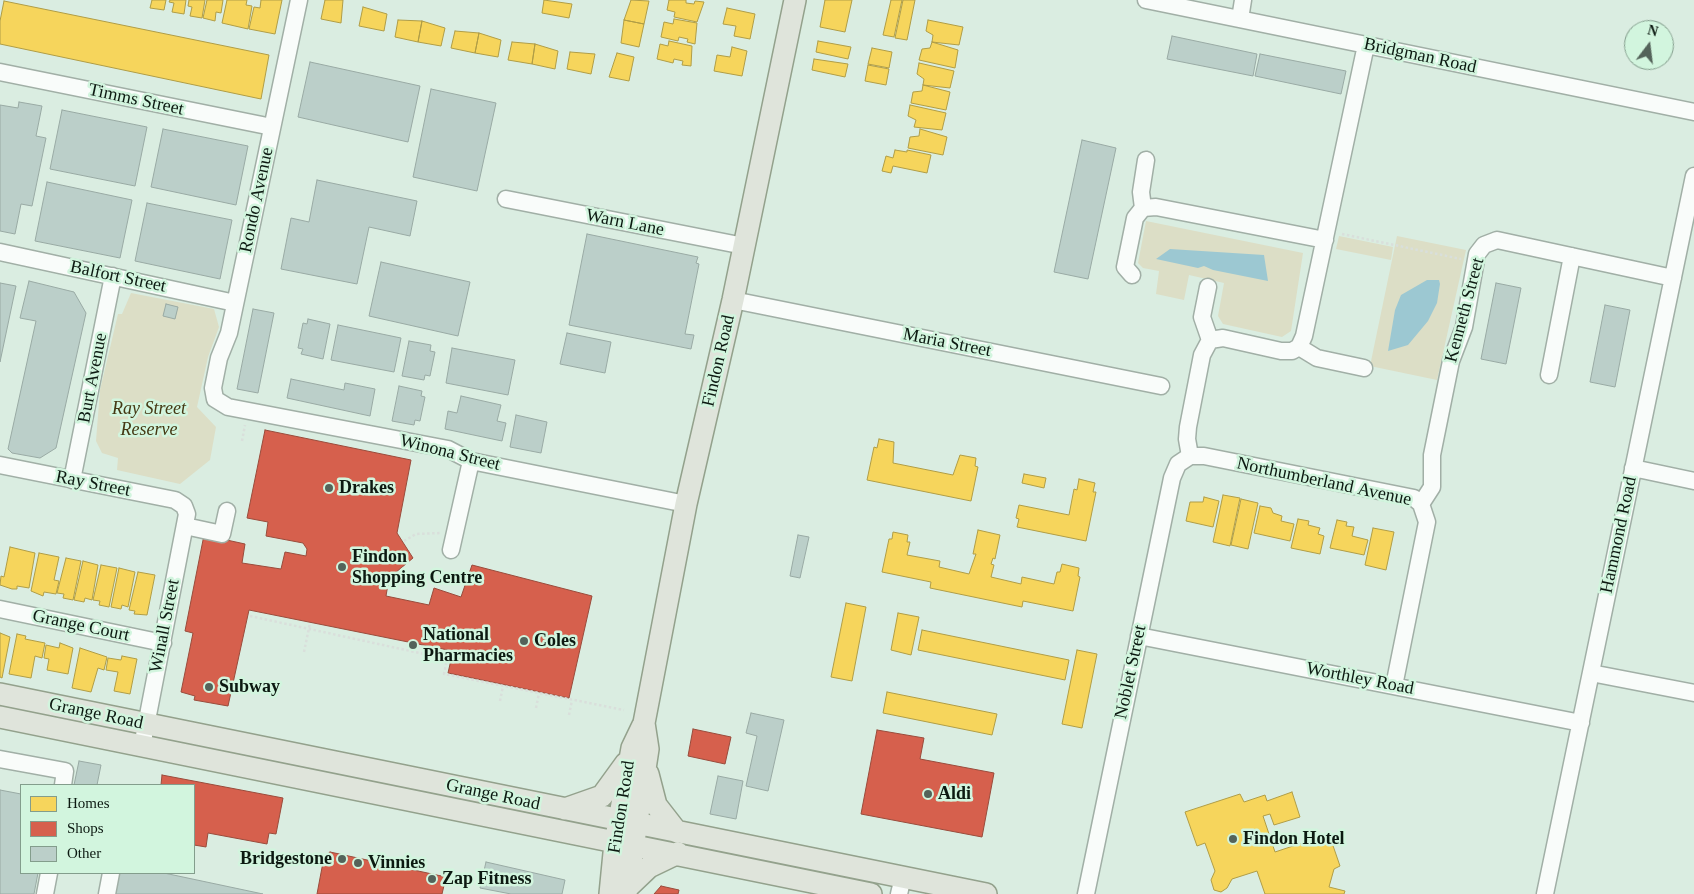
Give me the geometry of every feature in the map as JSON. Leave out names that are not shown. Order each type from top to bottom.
[{"type":"main road","name":"Findon Road","points":[[618,892],[627,822],[638,761],[648,749],[644,723],[686,504],[733,300],[795,0]]},
{"type":"main road","name":"Grange Road","points":[[0,694],[677,832],[901,886],[986,894]]},
{"type":"main road","name":"Grange Road","points":[[0,717],[577,835],[678,853],[871,894]]},
{"type":"main road","points":[[295,778],[317,759]]},
{"type":"main road","points":[[317,759],[318,782]]},
{"type":"main road","points":[[563,810],[602,796],[612,784],[638,761],[656,805],[677,832]]},
{"type":"main road","points":[[577,835],[598,858],[618,892],[649,867],[678,853]]},
{"type":"street","name":"Rondo Avenue","points":[[215,399],[213,388],[217,366],[229,333],[236,303],[299,0]]},
{"type":"street","name":"Bridgman Road","points":[[1146,0],[1694,112]]},
{"type":"street","points":[[1240,19],[1243,0]]},
{"type":"street","points":[[1210,340],[1223,338],[1282,351],[1292,351],[1299,347],[1304,336],[1330,237],[1366,45]]},
{"type":"street","name":"Timms Street","points":[[0,72],[272,128]]},
{"type":"street","points":[[1132,275],[1125,267],[1135,218],[1143,208],[1141,192],[1146,160]]},
{"type":"street","name":"Hammond Road","points":[[1545,894],[1694,176]]},
{"type":"street","name":"Warn Lane","points":[[506,199],[744,246]]},
{"type":"street","points":[[1143,208],[1156,207],[1330,237]]},
{"type":"street","name":"Kenneth Street","points":[[1421,504],[1432,487],[1432,455],[1451,361],[1464,327],[1477,254],[1484,245],[1497,240],[1673,278]]},
{"type":"street","name":"Balfort Street","points":[[0,252],[236,303]]},
{"type":"street","points":[[1549,374],[1572,256]]},
{"type":"street","name":"Burt Avenue","points":[[72,480],[113,276]]},
{"type":"street","points":[[1190,456],[1187,440],[1188,427],[1202,355],[1210,340],[1202,317],[1208,287]]},
{"type":"street","name":"Maria Street","points":[[733,300],[1161,386]]},
{"type":"street","points":[[1299,347],[1317,358],[1364,368]]},
{"type":"street","name":"Winona Street","points":[[215,399],[228,407],[448,449],[471,461],[686,504]]},
{"type":"street","name":"Northumberland Avenue","points":[[1190,456],[1204,456],[1414,498],[1421,504],[1427,522],[1394,686]]},
{"type":"street","name":"Noblet Street","points":[[1086,894],[1172,478],[1178,464],[1190,456]]},
{"type":"street","points":[[452,544],[471,461]]},
{"type":"street","name":"Ray Street","points":[[0,465],[175,500],[184,506]]},
{"type":"street","points":[[1633,468],[1694,481]]},
{"type":"street","name":"Winall Street","points":[[142,746],[185,526],[187,514],[184,506]]},
{"type":"street","points":[[185,526],[222,534],[227,511]]},
{"type":"street","name":"Grange Court","points":[[0,608],[163,643]]},
{"type":"street","name":"Worthley Road","points":[[1139,636],[1581,723]]},
{"type":"street","points":[[1591,673],[1694,694]]},
{"type":"street","points":[[0,758],[65,771],[62,784]]},
{"type":"street","points":[[45,894],[49,874]]},
{"type":"street","points":[[107,894],[111,874]]},
{"type":"path","points":[[1330,237],[1460,259],[1467,256]]},
{"type":"path","points":[[404,542],[416,534],[442,533],[452,544]]},
{"type":"path","points":[[250,616],[447,659],[444,674],[624,710]]},
{"type":"path","points":[[304,652],[310,623]]},
{"type":"path","points":[[500,700],[503,686]]},
{"type":"path","points":[[536,708],[539,693]]},
{"type":"path","points":[[569,714],[572,700]]},
{"type":"green space","points":[[1146,221],[1303,253],[1291,331],[1282,337],[1223,324],[1218,316],[1224,283],[1189,275],[1184,300],[1156,294],[1159,271],[1143,268],[1138,263]]},
{"type":"green space","points":[[1339,236],[1393,247],[1391,260],[1336,249]]},
{"type":"green space","points":[[1397,236],[1466,250],[1437,380],[1370,366]]},
{"type":"green space","name":"Ray Street Reserve","points":[[131,293],[214,309],[219,327],[208,357],[197,407],[216,427],[210,460],[180,484],[117,470],[118,458],[102,453],[96,441],[100,390],[118,314],[122,314]]},
{"type":"water","points":[[1170,249],[1264,255],[1268,281],[1213,270],[1204,266],[1198,268],[1156,259]]},
{"type":"water","points":[[1427,280],[1439,280],[1440,284],[1437,303],[1428,321],[1408,345],[1388,351],[1395,310],[1401,295]]},
{"type":"building: Homes","points":[[152,0],[166,0],[164,10],[150,8]]},
{"type":"building: Homes","points":[[170,0],[186,0],[184,14],[172,12],[174,3],[169,2]]},
{"type":"building: Homes","points":[[189,0],[205,0],[202,18],[190,16],[192,7],[188,6]]},
{"type":"building: Homes","points":[[207,0],[223,0],[221,13],[216,12],[215,21],[203,18]]},
{"type":"building: Homes","points":[[227,0],[247,0],[246,5],[252,6],[248,29],[222,23]]},
{"type":"building: Homes","points":[[261,0],[282,0],[275,34],[249,29],[254,7],[260,8]]},
{"type":"building: Homes","points":[[325,0],[343,0],[341,23],[321,19]]},
{"type":"building: Homes","points":[[544,0],[572,4],[569,18],[542,13]]},
{"type":"building: Homes","points":[[631,0],[649,1],[644,24],[624,20]]},
{"type":"building: Homes","points":[[669,0],[686,0],[686,3],[694,4],[695,1],[704,2],[697,22],[674,17],[675,12],[667,10]]},
{"type":"building: Homes","points":[[825,0],[852,0],[845,32],[820,27]]},
{"type":"building: Homes","points":[[891,0],[902,0],[894,37],[883,35]]},
{"type":"building: Homes","points":[[903,0],[915,0],[907,40],[895,38]]},
{"type":"building: Homes","points":[[4,1],[269,55],[261,99],[0,44],[0,21]]},
{"type":"building: Homes","points":[[363,7],[387,14],[384,31],[359,26]]},
{"type":"building: Homes","points":[[727,8],[755,14],[750,39],[734,36],[736,26],[723,24]]},
{"type":"building: Homes","points":[[674,19],[697,23],[695,44],[687,42],[688,39],[679,37],[678,41],[661,37],[664,22],[673,24]]},
{"type":"building: Homes","points":[[398,20],[422,21],[418,42],[395,37]]},
{"type":"building: Homes","points":[[624,20],[644,24],[639,47],[621,43]]},
{"type":"building: Homes","points":[[928,20],[963,27],[959,45],[932,42],[933,35],[926,31]]},
{"type":"building: Homes","points":[[422,21],[445,28],[441,46],[418,42]]},
{"type":"building: Homes","points":[[455,31],[479,33],[475,53],[451,48]]},
{"type":"building: Homes","points":[[479,33],[501,40],[498,57],[475,53]]},
{"type":"building: Homes","points":[[669,41],[692,46],[691,66],[682,65],[683,61],[674,59],[673,63],[657,59],[660,44],[668,46]]},
{"type":"building: Homes","points":[[818,41],[851,47],[848,59],[816,52]]},
{"type":"building: Homes","points":[[512,42],[535,44],[532,64],[508,60]]},
{"type":"building: Homes","points":[[932,42],[958,50],[955,68],[919,60],[922,49],[930,48]]},
{"type":"building: Homes","points":[[535,44],[558,51],[555,69],[532,64]]},
{"type":"building: Homes","points":[[732,47],[747,51],[742,76],[714,71],[717,55],[730,57]]},
{"type":"building: Homes","points":[[872,48],[892,52],[889,68],[868,64]]},
{"type":"building: Homes","points":[[570,52],[595,54],[591,74],[567,69]]},
{"type":"building: Homes","points":[[617,53],[634,57],[629,81],[609,77]]},
{"type":"building: Homes","points":[[814,59],[848,64],[845,77],[812,70]]},
{"type":"building: Homes","points":[[919,63],[954,71],[950,88],[923,85],[924,79],[917,74]]},
{"type":"building: Homes","points":[[868,65],[889,69],[886,85],[865,81]]},
{"type":"building: Homes","points":[[923,85],[950,92],[946,110],[911,103],[913,92],[922,91]]},
{"type":"building: Homes","points":[[910,105],[946,113],[942,130],[914,127],[916,120],[908,116]]},
{"type":"building: Homes","points":[[920,129],[947,137],[943,155],[908,148],[910,137],[919,136]]},
{"type":"building: Homes","points":[[895,150],[907,152],[907,150],[931,155],[927,173],[893,166],[891,173],[882,171],[886,156],[893,158]]},
{"type":"building: Homes","points":[[879,439],[894,442],[893,463],[953,475],[960,455],[976,458],[975,466],[978,467],[971,501],[867,480],[874,447],[877,448]]},
{"type":"building: Homes","points":[[1024,474],[1046,478],[1044,488],[1022,483]]},
{"type":"building: Homes","points":[[1079,479],[1095,483],[1093,492],[1096,492],[1086,541],[1017,527],[1019,519],[1016,518],[1019,505],[1069,515],[1074,489],[1077,490]]},
{"type":"building: Homes","points":[[1223,495],[1240,498],[1230,546],[1213,542]]},
{"type":"building: Homes","points":[[1204,497],[1219,501],[1213,527],[1186,521],[1190,502],[1203,502]]},
{"type":"building: Homes","points":[[1241,499],[1258,503],[1248,549],[1231,545]]},
{"type":"building: Homes","points":[[1260,506],[1271,508],[1273,513],[1282,516],[1281,521],[1294,524],[1290,541],[1254,533]]},
{"type":"building: Homes","points":[[1298,519],[1309,521],[1308,525],[1320,528],[1318,534],[1324,536],[1320,554],[1291,548]]},
{"type":"building: Homes","points":[[1337,520],[1347,522],[1346,526],[1354,527],[1352,536],[1368,540],[1364,555],[1330,548]]},
{"type":"building: Homes","points":[[1373,528],[1394,532],[1386,570],[1365,565]]},
{"type":"building: Homes","points":[[978,530],[1000,535],[995,559],[993,558],[991,564],[994,565],[991,577],[1021,584],[1022,577],[1054,584],[1057,572],[1060,572],[1062,564],[1079,568],[1078,576],[1080,577],[1073,611],[1023,601],[1022,607],[930,588],[931,582],[882,572],[889,539],[892,539],[893,532],[908,535],[907,542],[910,542],[907,555],[940,561],[939,567],[969,574],[976,554],[973,554]]},
{"type":"building: Homes","points":[[10,547],[35,553],[29,588],[17,586],[17,589],[12,589],[0,585],[1,576],[4,577]]},
{"type":"building: Homes","points":[[39,553],[59,557],[54,580],[59,581],[56,594],[44,592],[43,596],[31,591]]},
{"type":"building: Homes","points":[[66,558],[81,561],[73,600],[63,598],[64,594],[57,593]]},
{"type":"building: Homes","points":[[83,561],[98,565],[92,600],[85,598],[84,602],[74,600]]},
{"type":"building: Homes","points":[[101,565],[117,568],[109,607],[99,605],[100,601],[93,600]]},
{"type":"building: Homes","points":[[119,568],[135,572],[128,607],[122,605],[121,609],[111,607]]},
{"type":"building: Homes","points":[[138,572],[155,575],[147,615],[134,614],[135,611],[129,610]]},
{"type":"building: Homes","points":[[846,603],[866,607],[852,681],[831,677]]},
{"type":"building: Homes","points":[[898,613],[919,617],[911,655],[891,650]]},
{"type":"building: Homes","points":[[922,630],[1069,660],[1065,680],[918,650]]},
{"type":"building: Homes","points":[[0,633],[10,637],[2,678],[0,677]]},
{"type":"building: Homes","points":[[17,634],[26,636],[25,639],[45,643],[42,658],[35,656],[31,678],[9,674]]},
{"type":"building: Homes","points":[[60,643],[73,648],[68,674],[47,670],[49,659],[44,658],[46,645],[59,648]]},
{"type":"building: Homes","points":[[80,648],[107,657],[104,670],[98,668],[91,692],[72,688]]},
{"type":"building: Homes","points":[[1077,650],[1097,654],[1082,728],[1062,724]]},
{"type":"building: Homes","points":[[122,656],[137,659],[130,694],[114,691],[118,672],[106,670],[108,658],[121,660]]},
{"type":"building: Homes","points":[[887,692],[997,714],[992,735],[883,713]]},
{"type":"building: Homes","name":"Findon Hotel","points":[[1292,792],[1300,817],[1274,825],[1270,814],[1263,816],[1275,852],[1329,834],[1340,866],[1334,869],[1329,887],[1345,891],[1344,894],[1265,894],[1257,871],[1232,879],[1227,888],[1221,892],[1214,890],[1211,880],[1215,871],[1205,843],[1197,846],[1185,812],[1240,794],[1244,802],[1265,795],[1267,801]]},
{"type":"building: Shops","name":"Findon Shopping Centre","points":[[265,430],[411,460],[397,533],[413,558],[389,578],[386,596],[429,605],[434,588],[461,597],[472,565],[592,596],[569,698],[448,673],[453,651],[249,610],[228,706],[194,700],[195,696],[181,692],[193,633],[185,631],[204,535],[245,544],[242,563],[281,569],[285,552],[306,556],[307,549],[303,543],[266,536],[268,522],[247,518]]},
{"type":"building: Shops","points":[[693,729],[731,737],[725,764],[688,756]]},
{"type":"building: Shops","name":"Aldi","points":[[877,730],[924,738],[920,759],[994,773],[982,837],[861,814]]},
{"type":"building: Shops","points":[[162,775],[283,798],[276,834],[269,833],[267,844],[208,833],[206,847],[195,845],[195,784],[161,784]]},
{"type":"building: Shops","points":[[330,852],[446,877],[442,894],[317,894],[324,857]]},
{"type":"building: Shops","points":[[661,886],[679,890],[678,894],[654,894]]},
{"type":"building: Other","points":[[1172,36],[1257,54],[1253,76],[1167,59]]},
{"type":"building: Other","points":[[1260,54],[1346,71],[1341,94],[1255,76]]},
{"type":"building: Other","points":[[310,62],[420,86],[408,142],[298,117]]},
{"type":"building: Other","points":[[431,89],[496,103],[477,191],[413,177]]},
{"type":"building: Other","points":[[19,102],[42,106],[36,136],[46,138],[32,206],[21,204],[15,234],[0,231],[0,105],[18,108]]},
{"type":"building: Other","points":[[62,110],[147,127],[135,186],[50,169]]},
{"type":"building: Other","points":[[163,129],[248,146],[236,205],[151,187]]},
{"type":"building: Other","points":[[1082,140],[1116,148],[1088,279],[1054,272]]},
{"type":"building: Other","points":[[317,180],[417,201],[410,236],[369,227],[357,284],[281,269],[291,218],[309,222]]},
{"type":"building: Other","points":[[47,182],[132,200],[120,258],[35,241]]},
{"type":"building: Other","points":[[147,203],[232,220],[220,279],[135,261]]},
{"type":"building: Other","points":[[587,234],[698,257],[696,263],[699,264],[685,334],[694,335],[691,349],[569,325]]},
{"type":"building: Other","points":[[381,262],[470,282],[458,336],[369,316]]},
{"type":"building: Other","points":[[29,281],[74,292],[86,313],[56,448],[40,458],[12,453],[8,449],[36,321],[20,318]]},
{"type":"building: Other","points":[[0,283],[16,286],[0,362]]},
{"type":"building: Other","points":[[1496,283],[1521,288],[1506,364],[1481,359]]},
{"type":"building: Other","points":[[166,304],[178,307],[175,319],[163,316]]},
{"type":"building: Other","points":[[1605,305],[1630,310],[1615,387],[1590,382]]},
{"type":"building: Other","points":[[253,309],[274,313],[258,393],[237,389]]},
{"type":"building: Other","points":[[308,319],[330,324],[323,359],[301,354],[303,349],[298,348],[303,323],[307,324]]},
{"type":"building: Other","points":[[338,325],[401,338],[394,372],[331,360]]},
{"type":"building: Other","points":[[567,333],[611,342],[605,373],[560,364]]},
{"type":"building: Other","points":[[409,341],[431,345],[430,351],[435,352],[430,376],[425,375],[424,380],[402,376]]},
{"type":"building: Other","points":[[452,348],[515,360],[508,395],[446,383]]},
{"type":"building: Other","points":[[291,379],[344,390],[345,383],[375,389],[370,416],[287,398]]},
{"type":"building: Other","points":[[399,386],[422,391],[421,396],[425,397],[420,421],[415,420],[414,425],[392,421]]},
{"type":"building: Other","points":[[461,396],[501,405],[497,421],[506,423],[502,441],[445,429],[448,411],[457,413]]},
{"type":"building: Other","points":[[516,415],[547,422],[541,453],[510,447]]},
{"type":"building: Other","points":[[798,535],[809,537],[800,578],[790,576]]},
{"type":"building: Other","points":[[751,713],[784,720],[768,791],[746,786],[757,736],[746,733]]},
{"type":"building: Other","points":[[79,761],[101,765],[97,784],[74,784]]},
{"type":"building: Other","points":[[718,776],[743,781],[736,819],[710,814]]},
{"type":"building: Other","points":[[0,790],[20,794],[20,874],[38,874],[34,894],[0,894]]},
{"type":"building: Other","points":[[486,862],[565,880],[562,894],[511,894],[480,888]]},
{"type":"building: Other","points":[[115,874],[169,874],[263,894],[111,894]]},
{"type":"place","name":"Drakes","points":[[329,488]]},
{"type":"place","name":"Findon Shopping Centre","points":[[342,567]]},
{"type":"place","name":"Coles","points":[[524,641]]},
{"type":"place","name":"National Pharmacies","points":[[413,645]]},
{"type":"place","name":"Subway","points":[[209,687]]},
{"type":"place","name":"Aldi","points":[[928,794]]},
{"type":"place","name":"Findon Hotel","points":[[1233,839]]},
{"type":"place","name":"Bridgestone","points":[[342,859]]},
{"type":"place","name":"Vinnies","points":[[358,863]]},
{"type":"place","name":"Zap Fitness","points":[[432,879]]}]
